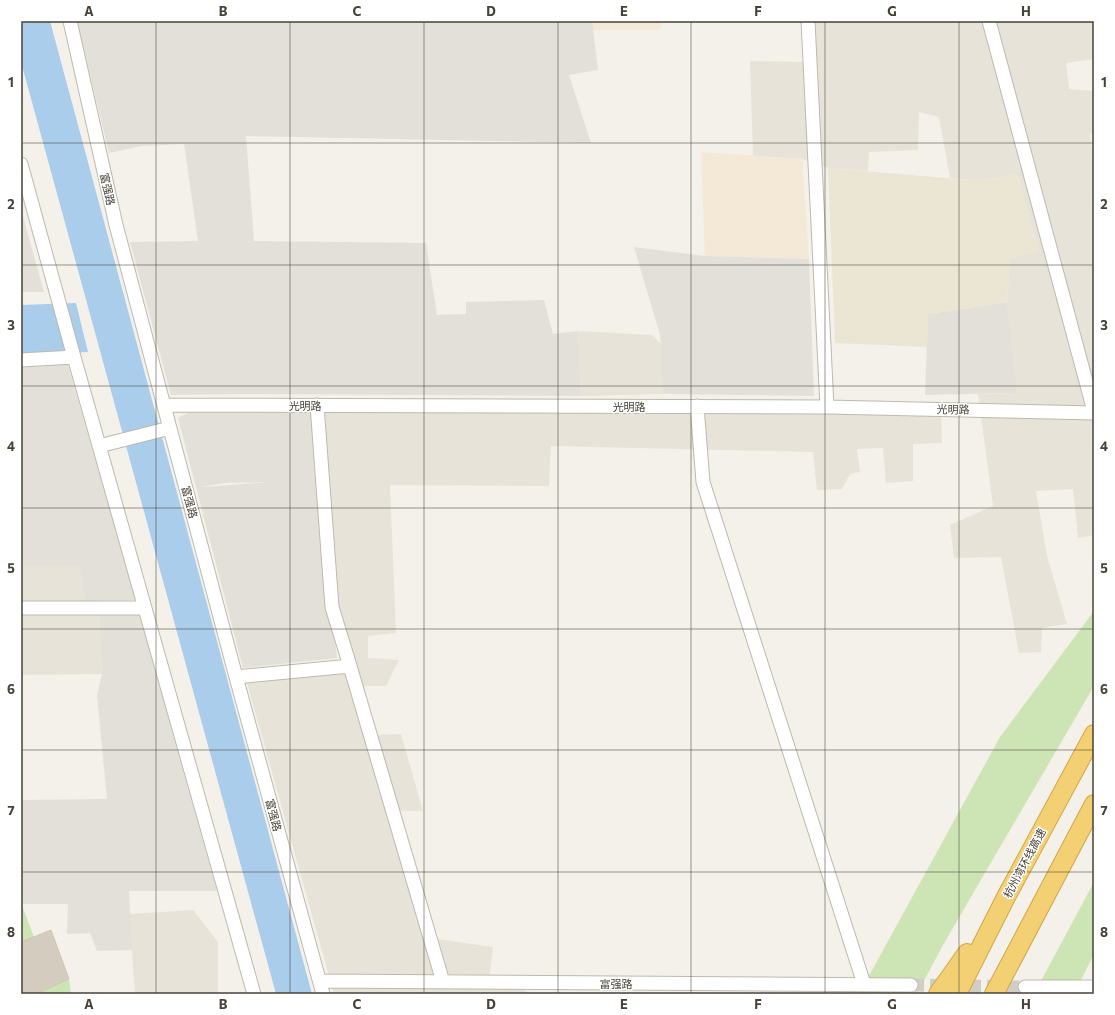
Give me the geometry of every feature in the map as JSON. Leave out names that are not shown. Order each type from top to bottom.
[{"type":"highway","name":"杭州湾环线高速","points":[[956,994],[1006,897],[1094,734]]},
{"type":"highway","points":[[994,994],[1094,804]]},
{"type":"highway","points":[[938,994],[1006,897]]},
{"type":"street","name":"富强路","points":[[70,21],[116,225],[164,405],[167,429],[323,994]]},
{"type":"street","points":[[808,21],[828,407]]},
{"type":"street","points":[[989,21],[1094,412]]},
{"type":"street","points":[[21,164],[254,994]]},
{"type":"street","points":[[21,360],[74,356]]},
{"type":"street","name":"光明路","points":[[164,405],[697,406],[1094,412]]},
{"type":"street","points":[[317,405],[332,607],[443,982]]},
{"type":"street","points":[[697,406],[703,482],[864,984]]},
{"type":"street","points":[[99,446],[167,429]]},
{"type":"street","points":[[21,608],[145,608]]},
{"type":"street","points":[[236,677],[350,666]]},
{"type":"street","name":"富强路","points":[[320,981],[911,985]]},
{"type":"street","points":[[1025,987],[1094,987]]},
{"type":"shaded area","points":[[77,21],[263,21],[264,23],[309,21],[592,21],[598,70],[569,75],[591,143],[246,136],[254,241],[426,243],[437,315],[466,314],[466,302],[544,300],[553,334],[578,331],[581,396],[171,395],[130,242],[198,241],[184,144],[142,146],[109,153]]},
{"type":"shaded area","points":[[592,21],[663,21],[660,30],[592,30]]},
{"type":"shaded area","points":[[812,21],[1094,21],[1094,59],[1066,63],[1069,89],[1094,91],[1094,134],[1090,134],[1094,159],[1094,535],[1078,538],[1073,489],[1036,491],[1047,556],[1067,624],[1042,628],[1041,652],[1019,653],[1001,557],[954,558],[950,525],[993,506],[978,394],[1016,393],[1007,302],[1010,258],[1038,250],[1017,174],[982,181],[950,178],[939,117],[919,112],[918,150],[869,152],[868,171],[828,168],[802,159],[753,156],[750,61],[810,62]]},
{"type":"shaded area","points":[[701,152],[802,159],[809,259],[705,256]]},
{"type":"shaded area","points":[[828,168],[982,181],[1017,174],[1038,250],[1010,258],[1007,302],[928,314],[927,347],[835,343]]},
{"type":"shaded area","points":[[21,209],[44,292],[21,292]]},
{"type":"shaded area","points":[[634,247],[705,256],[809,259],[814,396],[663,394],[660,335]]},
{"type":"shaded area","points":[[1007,302],[1017,393],[925,395],[928,314]]},
{"type":"shaded area","points":[[578,331],[652,335],[661,344],[663,394],[581,396]]},
{"type":"shaded area","points":[[67,362],[136,600],[85,601],[79,566],[21,566],[21,365]]},
{"type":"shaded area","points":[[203,405],[317,405],[320,487],[337,658],[243,668],[178,418]],"holes":[[[269,482],[202,487],[224,483]]]},
{"type":"shaded area","points":[[317,405],[941,409],[942,443],[913,444],[913,481],[886,483],[883,448],[857,449],[860,472],[850,474],[842,489],[817,490],[813,452],[551,446],[549,486],[390,485],[396,633],[368,636],[368,658],[399,660],[386,686],[364,686],[370,735],[401,734],[423,811],[393,811],[430,938],[493,947],[489,982],[527,991],[527,994],[334,994],[247,683],[342,674],[350,666],[332,607]]},
{"type":"shaded area","points":[[21,566],[79,566],[85,601],[99,614],[102,674],[21,675]]},
{"type":"shaded area","points":[[99,614],[139,614],[217,891],[129,891],[132,950],[97,951],[90,933],[67,934],[68,904],[21,904],[21,800],[107,799],[97,695],[102,674]]},
{"type":"shaded area","points":[[193,910],[218,942],[218,994],[135,994],[129,914]]},
{"type":"green space","points":[[1094,611],[1094,686],[943,945],[917,994],[859,994],[1000,737]]},
{"type":"green space","points":[[1094,882],[1094,954],[1074,994],[1034,994]]},
{"type":"green space","points":[[21,903],[34,937],[21,942]]},
{"type":"green space","points":[[69,979],[71,994],[36,994]]},
{"type":"water","points":[[21,21],[50,21],[312,994],[276,994],[21,62]]},
{"type":"water","points":[[76,303],[88,352],[21,355],[21,305]]},
{"type":"building","points":[[51,930],[69,979],[36,994],[21,994],[21,942]]},
{"type":"tunnel","points":[[911,985],[1025,987]]}]
